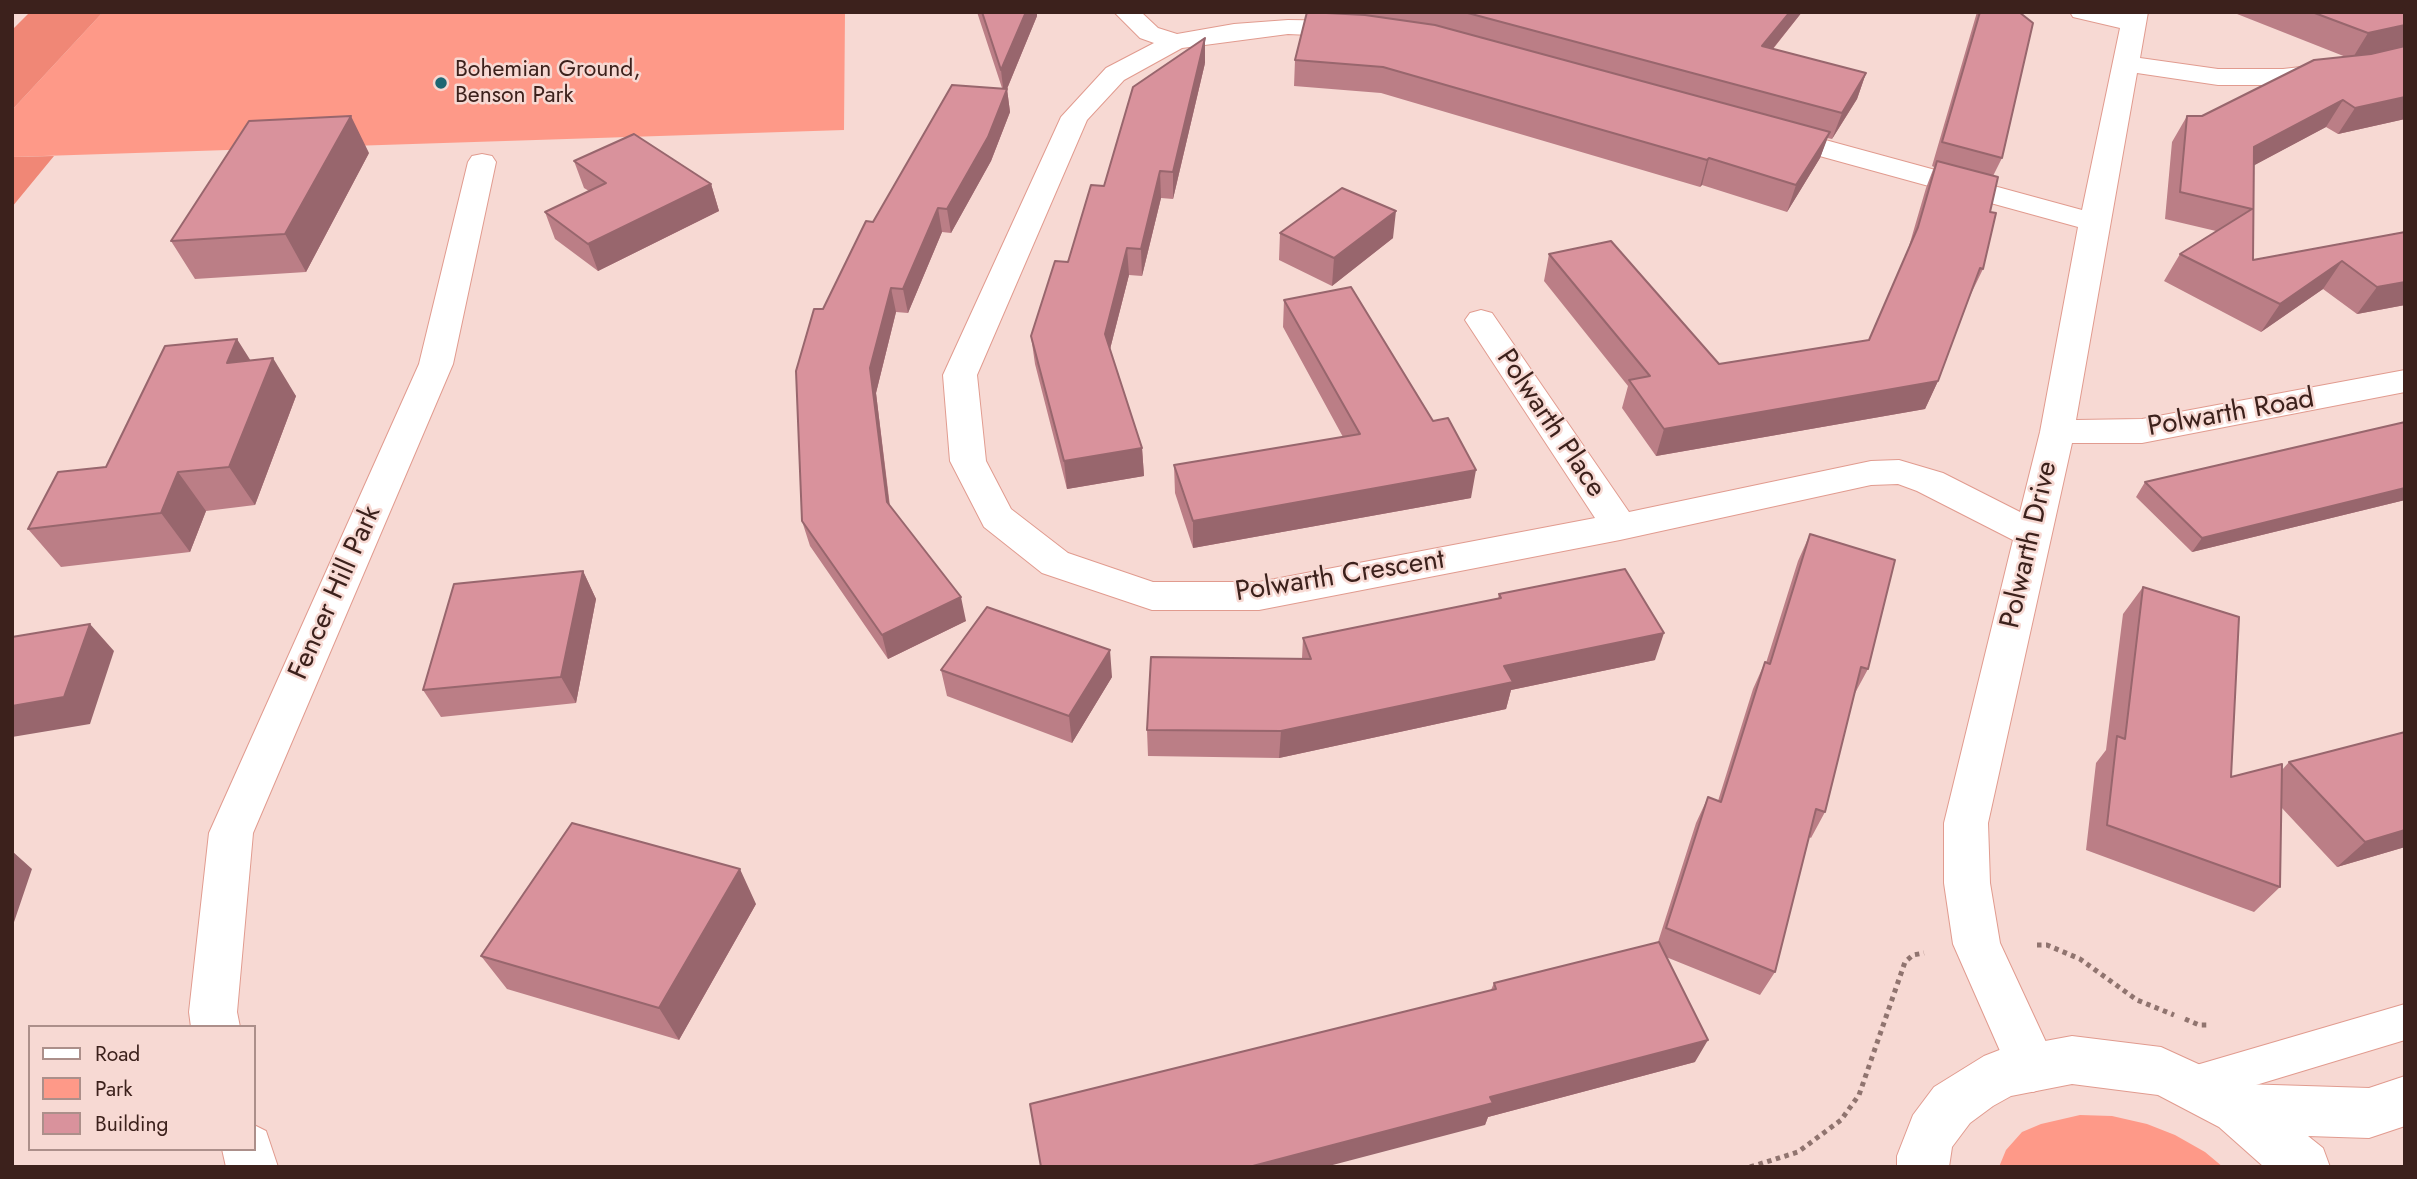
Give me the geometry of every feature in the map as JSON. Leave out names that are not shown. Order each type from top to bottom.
[{"type":"street","points":[[1126,12],[1149,33],[1175,43]]},
{"type":"street","points":[[2082,12],[2135,18]]},
{"type":"street","name":"Polwarth Drive","points":[[2033,1068],[1977,944],[1966,883],[1966,823],[2031,533],[2057,432],[2094,222],[2135,18]]},
{"type":"street","name":"Polwarth Crescent","points":[[1374,32],[1288,27],[1234,32],[1175,43],[1115,74],[1075,117],[960,374],[968,461],[997,518],[1055,563],[1152,596],[1259,596],[1620,527],[1871,473],[1899,472],[1930,482],[2031,533]]},
{"type":"street","points":[[2125,64],[2218,77],[2283,77],[2354,69],[2405,57]]},
{"type":"street","points":[[1757,130],[2094,222]]},
{"type":"street","name":"Fencer Hill Park","points":[[216,1025],[213,1012],[231,833],[436,363],[482,162]]},
{"type":"street","name":"Polwarth Place","points":[[1481,320],[1620,527]]},
{"type":"street","name":"Polwarth Road","points":[[2057,432],[2142,431],[2405,381]]},
{"type":"street","points":[[1923,1167],[1923,1156],[1931,1133],[1952,1105],[2002,1073],[2072,1060],[2161,1071],[2193,1085],[2238,1109],[2304,1167]]},
{"type":"street","points":[[2238,1109],[2369,1113],[2405,1101]]},
{"type":"lane","points":[[2193,1085],[2405,1022]]},
{"type":"green space","name":"Bohemian Ground, Benson Park","points":[[103,12],[845,12],[844,130],[12,157],[12,110]]},
{"type":"green space","points":[[2080,1115],[2112,1116],[2147,1124],[2175,1135],[2205,1152],[2223,1167],[1999,1167],[2006,1150],[2022,1132],[2041,1124]]},
{"type":"shaded area","points":[[30,12],[103,12],[12,110],[12,30]]},
{"type":"shaded area","points":[[54,156],[12,207],[12,157]]},
{"type":"building","points":[[982,12],[1026,12],[1001,70]]},
{"type":"building","points":[[1307,12],[1365,15],[1435,25],[1830,132],[1796,185],[1383,67],[1295,60]]},
{"type":"building","points":[[1464,12],[1790,12],[1762,46],[1866,73],[1842,113]]},
{"type":"building","points":[[1980,12],[2019,12],[2033,23],[2002,158],[1942,142]]},
{"type":"building","points":[[2312,12],[2405,12],[2405,25],[2368,33]]},
{"type":"building","points":[[1205,38],[1173,172],[1160,171],[1141,249],[1127,248],[1105,334],[1142,448],[1064,461],[1031,336],[1055,261],[1068,262],[1091,185],[1104,186],[1133,87]]},
{"type":"building","points":[[2405,46],[2405,97],[2355,108],[2343,100],[2254,147],[2253,260],[2405,232],[2405,282],[2377,287],[2342,261],[2280,304],[2180,254],[2252,209],[2180,192],[2187,116],[2202,116],[2314,60],[2371,54]]},
{"type":"building","points":[[952,85],[1007,89],[988,137],[947,209],[938,208],[903,289],[891,288],[870,368],[887,502],[961,597],[882,635],[802,521],[796,371],[814,309],[823,309],[866,221],[873,222]]},
{"type":"building","points":[[351,116],[285,234],[171,241],[249,121]]},
{"type":"building","points":[[634,134],[711,184],[588,244],[545,212],[606,183],[574,161]]},
{"type":"building","points":[[1937,161],[1998,177],[1990,212],[1996,213],[1983,269],[1980,268],[1938,381],[1664,429],[1629,380],[1650,376],[1549,254],[1611,241],[1719,364],[1869,340],[1918,227]]},
{"type":"building","points":[[1342,188],[1396,211],[1334,258],[1280,233]]},
{"type":"building","points":[[1351,287],[1433,421],[1448,418],[1476,470],[1193,521],[1174,465],[1360,434],[1284,300]]},
{"type":"building","points":[[237,339],[227,363],[273,358],[229,467],[178,472],[161,513],[28,529],[58,472],[106,467],[165,346]]},
{"type":"building","points":[[2405,422],[2405,488],[2202,538],[2145,482]]},
{"type":"building","points":[[1810,534],[1895,560],[1868,669],[1861,667],[1825,812],[1816,809],[1775,972],[1666,928],[1708,797],[1721,802],[1765,662],[1770,664]]},
{"type":"building","points":[[1625,569],[1664,633],[1504,666],[1513,682],[1281,731],[1147,730],[1151,657],[1311,659],[1303,638],[1501,598],[1499,594]]},
{"type":"building","points":[[583,571],[561,677],[423,690],[454,584]]},
{"type":"building","points":[[2143,587],[2239,617],[2231,777],[2282,764],[2280,887],[2107,825],[2117,736],[2125,739]]},
{"type":"building","points":[[987,607],[1110,650],[1069,716],[941,670]]},
{"type":"building","points":[[90,624],[64,697],[12,706],[12,637]]},
{"type":"building","points":[[2405,732],[2405,830],[2365,842],[2289,762]]},
{"type":"building","points":[[572,823],[740,869],[659,1008],[481,956]]},
{"type":"building","points":[[1659,942],[1708,1040],[1490,1097],[1493,1103],[1249,1167],[1041,1167],[1030,1104],[1496,989],[1494,983]]},
{"type":"place","name":"Bohemian Ground, Benson Park","points":[[441,83]]}]
